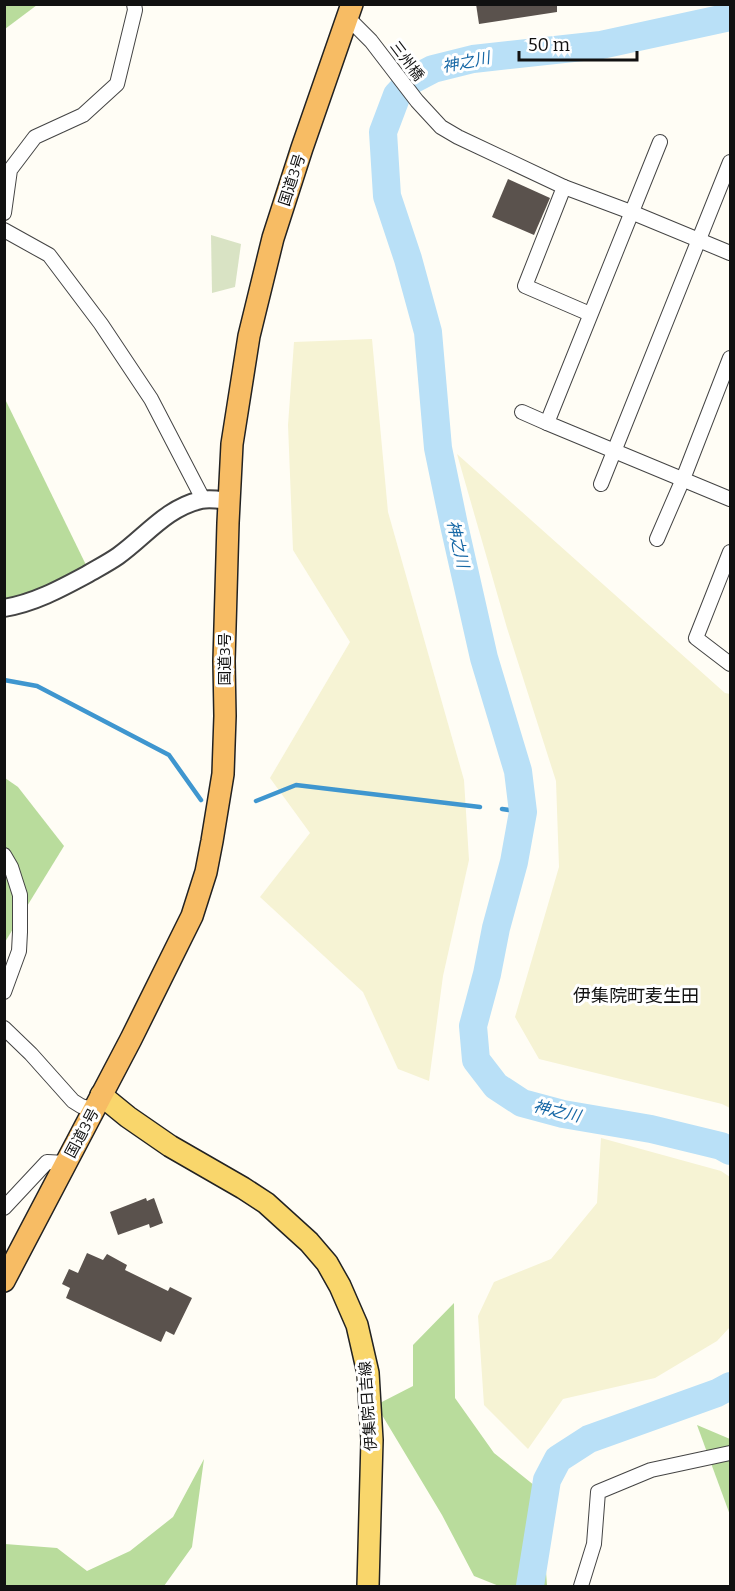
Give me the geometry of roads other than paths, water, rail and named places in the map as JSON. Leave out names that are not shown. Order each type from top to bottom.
[{"type":"highway","name":"国道3号","points":[[4,1281],[131,1039],[192,916],[208,862],[223,774],[232,444],[249,336],[273,238],[349,11]]},
{"type":"main road","name":"伊集院日吉線","points":[[98,1103],[128,1117],[170,1146],[266,1203],[309,1242],[327,1263],[357,1325],[368,1373],[372,1459],[368,1587]]},
{"type":"street","points":[[4,213],[10,170],[35,137],[83,115],[117,84],[135,10],[134,4]]},
{"type":"street","name":"三州橋","points":[[349,11],[417,101],[441,127],[564,187],[730,253]]},
{"type":"street","points":[[547,423],[660,142]]},
{"type":"street","points":[[601,484],[730,162]]},
{"type":"street","points":[[564,187],[525,286],[590,314]]},
{"type":"street","points":[[4,230],[49,255],[101,324],[151,399],[203,499]]},
{"type":"street","points":[[657,539],[725,390],[730,358]]},
{"type":"street","points":[[522,411],[730,499]]},
{"type":"street","points":[[4,608],[52,594],[117,556],[177,508],[203,499],[229,501]]},
{"type":"street","points":[[730,552],[696,638],[730,664]]},
{"type":"street","points":[[4,855],[11,867],[20,895],[20,932],[19,951],[4,992]]},
{"type":"street","points":[[4,1028],[73,1101],[81,1106],[98,1103]]},
{"type":"street","points":[[4,1208],[47,1162],[66,1163]]},
{"type":"street","points":[[581,1587],[594,1544],[598,1492],[651,1470],[730,1453]]},
{"type":"waterway","name":"神之川","points":[[730,17],[601,45],[473,59],[433,69],[410,81],[397,95],[383,132],[387,196],[408,259],[428,332],[438,448],[484,658],[518,771],[523,812],[514,862],[473,1026],[476,1060],[496,1086],[522,1103],[563,1114],[651,1129],[721,1146],[730,1151]]},
{"type":"waterway","points":[[4,680],[37,686],[169,755],[201,800]]},
{"type":"waterway","points":[[256,801],[296,785],[480,807]]},
{"type":"waterway","points":[[502,809],[523,812]]},
{"type":"waterway","name":"神之川","points":[[530,1586],[547,1480],[558,1459],[589,1439],[717,1393],[730,1386]]},
{"type":"district","name":"伊集院町麦生田","points":[[636,996]]}]
